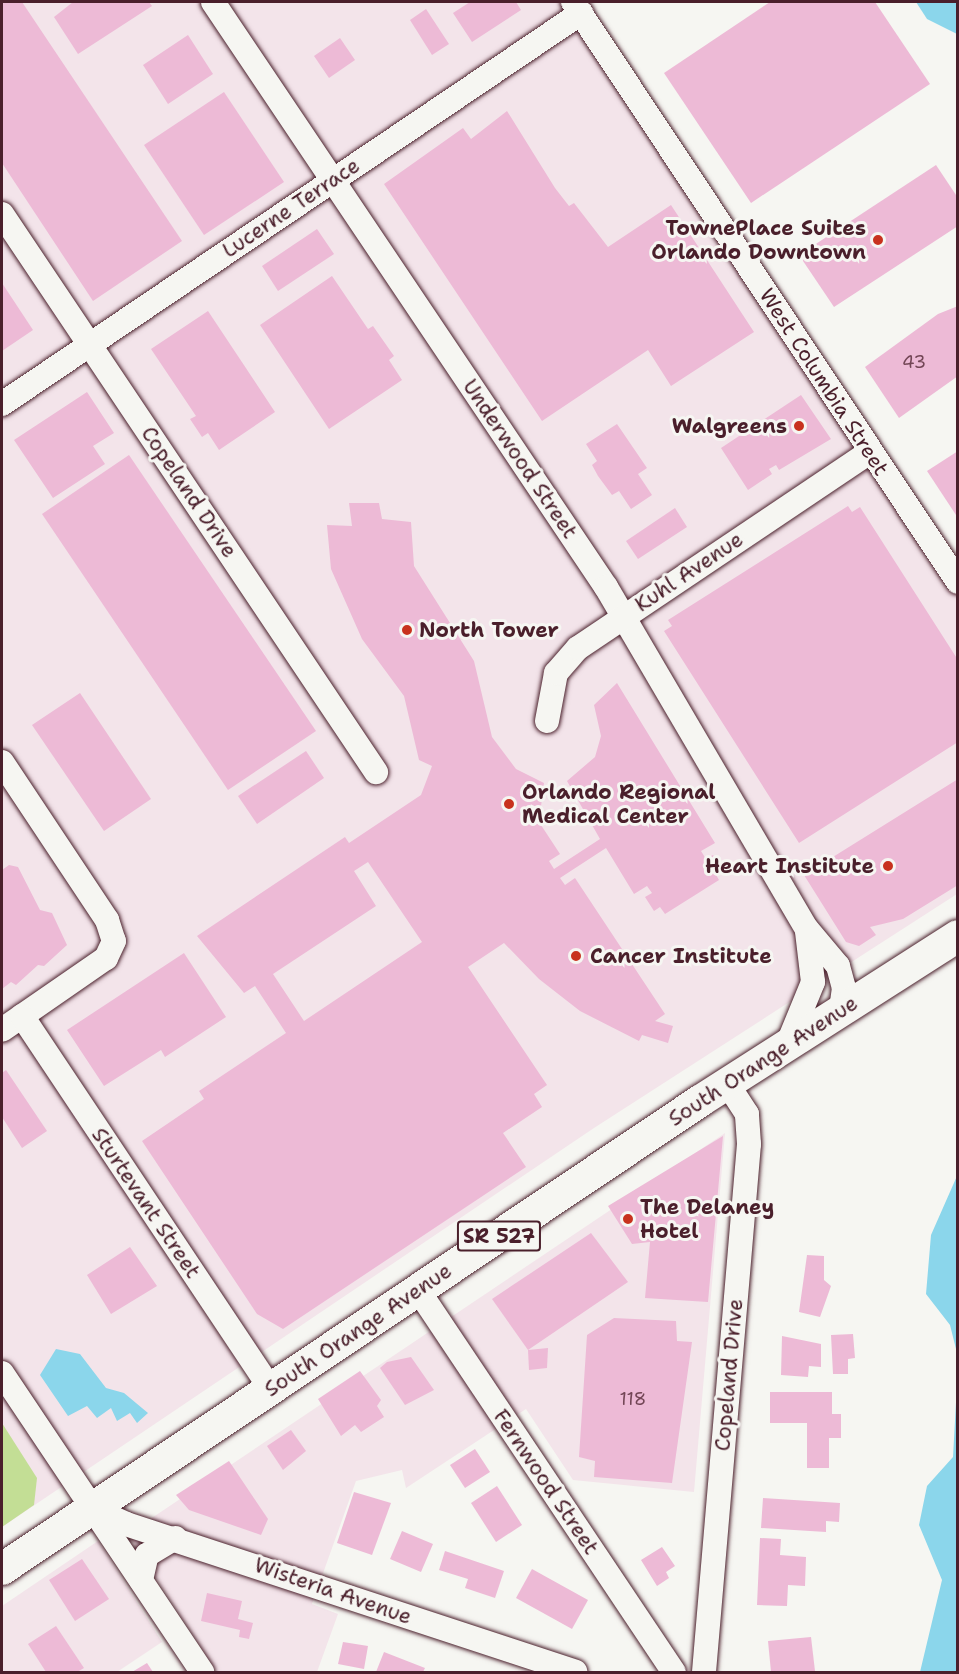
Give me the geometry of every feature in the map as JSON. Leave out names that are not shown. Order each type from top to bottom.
[{"type":"main road","name":"South Orange Avenue","points":[[2,1569],[727,1083],[957,936]]},
{"type":"street","name":"Underwood Street","points":[[213,2],[334,179],[622,617],[807,929],[837,966],[844,988],[841,1010]]},
{"type":"street","name":"Lucerne Terrace","points":[[2,404],[334,179],[577,7]]},
{"type":"street","name":"West Columbia Street","points":[[577,7],[957,582]]},
{"type":"street","name":"Copeland Drive","points":[[2,214],[376,772]]},
{"type":"street","name":"Kuhl Avenue","points":[[547,721],[555,673],[578,648],[870,452]]},
{"type":"street","points":[[2,762],[107,920],[114,941],[106,958],[2,1030]]},
{"type":"street","name":"Underwood Street","points":[[788,1043],[813,982],[807,929]]},
{"type":"street","name":"Sturtevant Street","points":[[22,1016],[271,1389]]},
{"type":"street","name":"Copeland Drive","points":[[704,1672],[749,1144],[747,1114],[727,1083]]},
{"type":"street","name":"Fernwood Street","points":[[418,1290],[674,1672]]},
{"type":"street","points":[[2,1373],[202,1672]]},
{"type":"street","name":"Wisteria Avenue","points":[[93,1509],[126,1524],[175,1538],[536,1667],[575,1672]]},
{"type":"street","points":[[150,1593],[147,1555],[175,1538]]},
{"type":"shaded area","name":"Orlando Regional Medical Center","points":[[2,2],[589,2],[957,584],[957,894],[594,1128],[2,1527]]},
{"type":"shaded area","points":[[725,1133],[694,1492],[573,1480],[526,1409],[406,1488],[402,1470],[356,1481],[312,1604],[338,1614],[317,1672],[217,1672],[128,1534]]},
{"type":"shaded area","points":[[98,1541],[162,1642],[117,1672],[2,1672],[2,1606]]},
{"type":"green space","points":[[2,1423],[37,1478],[34,1505],[2,1527]]},
{"type":"water","points":[[916,2],[957,2],[957,34],[927,19]]},
{"type":"water","points":[[957,1176],[957,1353],[950,1325],[926,1294],[931,1235]]},
{"type":"water","points":[[56,1349],[80,1354],[106,1388],[124,1393],[148,1413],[137,1423],[130,1413],[117,1421],[111,1408],[97,1418],[87,1406],[68,1416],[40,1375]]},
{"type":"water","points":[[957,1384],[957,1672],[920,1672],[942,1580],[919,1525],[927,1486],[953,1457]]},
{"type":"building","points":[[22,2],[182,241],[93,301],[2,163],[2,4]]},
{"type":"building","points":[[73,2],[149,2],[152,6],[78,54],[54,17]]},
{"type":"building","points":[[470,2],[516,2],[521,10],[472,42],[453,13]]},
{"type":"building","points":[[770,2],[875,2],[930,84],[751,203],[664,73]]},
{"type":"building","points":[[426,9],[449,44],[432,55],[410,20]]},
{"type":"building","points":[[188,35],[213,74],[168,104],[143,65]]},
{"type":"building","points":[[340,38],[355,60],[329,78],[314,56]]},
{"type":"building","points":[[224,92],[284,182],[204,235],[144,145]]},
{"type":"building","points":[[507,111],[555,188],[569,206],[574,203],[608,247],[671,205],[754,332],[671,386],[648,350],[542,421],[384,184],[463,128],[471,139]]},
{"type":"building","name":"TownePlace Suites Orlando Downtown","points":[[936,165],[958,198],[958,226],[834,307],[799,255]]},
{"type":"building","points":[[317,229],[334,254],[278,291],[262,266]]},
{"type":"building","points":[[332,276],[368,329],[373,326],[394,356],[389,360],[402,380],[329,429],[260,325]]},
{"type":"building","points":[[2,283],[33,330],[2,351]]},
{"type":"building","points":[[958,306],[958,376],[899,418],[865,367],[938,314]]},
{"type":"building","points":[[208,311],[275,412],[219,450],[208,433],[202,437],[190,419],[196,416],[151,349]]},
{"type":"building","points":[[87,392],[114,433],[93,446],[105,464],[53,498],[14,440]]},
{"type":"building","points":[[801,395],[831,439],[779,470],[776,465],[769,469],[772,474],[748,490],[721,448]]},
{"type":"building","points":[[617,424],[647,468],[638,474],[652,495],[631,509],[619,491],[612,495],[598,476],[592,465],[597,461],[586,444]]},
{"type":"building","points":[[958,451],[958,518],[927,471]]},
{"type":"building","points":[[129,455],[316,731],[228,790],[42,514]]},
{"type":"building","points":[[349,503],[379,503],[382,519],[411,522],[414,566],[474,661],[492,737],[516,769],[544,783],[539,822],[560,854],[549,861],[554,869],[600,839],[567,781],[595,757],[601,736],[594,705],[617,683],[715,843],[701,851],[706,859],[713,855],[721,869],[715,873],[719,880],[665,914],[660,907],[654,911],[645,897],[652,893],[647,886],[634,894],[606,848],[560,878],[565,885],[575,878],[665,1014],[655,1021],[673,1026],[668,1043],[642,1035],[639,1041],[580,1011],[539,979],[504,943],[468,967],[547,1085],[534,1094],[542,1107],[503,1133],[526,1167],[283,1329],[257,1314],[142,1141],[204,1099],[199,1091],[286,1033],[255,986],[244,993],[197,936],[345,837],[349,843],[421,795],[432,766],[419,760],[404,696],[362,639],[331,569],[327,525],[352,526]],"holes":[[[368,862],[422,942],[304,1021],[273,974],[376,906],[354,871]]]},
{"type":"building","points":[[848,506],[852,512],[860,507],[958,660],[958,742],[799,843],[664,631],[672,626],[668,620]]},
{"type":"building","points":[[675,508],[687,527],[638,559],[626,541]]},
{"type":"building","points":[[80,693],[151,799],[104,831],[32,725]]},
{"type":"building","points":[[306,751],[324,778],[257,824],[238,796]]},
{"type":"building","name":"Heart Institute","points":[[958,779],[958,885],[903,919],[870,927],[876,935],[859,946],[846,942],[804,875]]},
{"type":"building","points":[[9,865],[18,867],[40,910],[52,913],[67,945],[44,966],[38,965],[16,985],[11,982],[2,989],[2,870]]},
{"type":"building","points":[[184,953],[226,1017],[165,1057],[161,1050],[104,1086],[67,1030]]},
{"type":"building","points":[[6,1070],[47,1131],[22,1148],[2,1117],[2,1073]]},
{"type":"building","points":[[723,1136],[708,1302],[645,1298],[650,1242],[632,1244],[608,1206]]},
{"type":"building","points":[[591,1233],[628,1282],[528,1350],[492,1299]]},
{"type":"building","points":[[130,1247],[157,1286],[111,1314],[87,1275]]},
{"type":"building","points":[[807,1255],[824,1256],[824,1280],[831,1286],[820,1317],[799,1312]]},
{"type":"building","points":[[614,1318],[676,1321],[677,1341],[692,1342],[672,1483],[594,1477],[595,1461],[579,1457],[587,1335]]},
{"type":"building","points":[[853,1334],[855,1358],[848,1359],[848,1374],[833,1374],[831,1335]]},
{"type":"building","points":[[782,1336],[821,1344],[821,1367],[809,1366],[808,1377],[781,1375]]},
{"type":"building","points":[[548,1348],[547,1368],[529,1370],[528,1350]]},
{"type":"building","points":[[411,1357],[434,1390],[405,1405],[380,1368],[387,1362]]},
{"type":"building","points":[[360,1371],[381,1400],[377,1406],[384,1417],[361,1432],[355,1425],[341,1436],[318,1399]]},
{"type":"building","points":[[770,1392],[832,1392],[832,1414],[841,1414],[841,1438],[829,1438],[829,1468],[807,1468],[807,1423],[770,1423]]},
{"type":"building","points":[[291,1430],[306,1451],[283,1470],[267,1446]]},
{"type":"building","points":[[475,1449],[490,1472],[465,1488],[450,1465]]},
{"type":"building","points":[[229,1461],[268,1519],[261,1535],[189,1510],[176,1495]]},
{"type":"building","points":[[497,1486],[522,1525],[496,1542],[471,1503]]},
{"type":"building","points":[[354,1492],[391,1503],[372,1555],[337,1543]]},
{"type":"building","points":[[763,1498],[840,1503],[839,1522],[826,1521],[826,1532],[761,1528]]},
{"type":"building","points":[[402,1531],[433,1544],[421,1572],[390,1559]]},
{"type":"building","points":[[760,1538],[781,1539],[780,1555],[806,1557],[805,1586],[788,1585],[787,1606],[757,1605]]},
{"type":"building","points":[[662,1547],[675,1566],[666,1572],[669,1578],[657,1586],[641,1560]]},
{"type":"building","points":[[445,1551],[504,1571],[495,1598],[465,1588],[468,1579],[439,1570]]},
{"type":"building","points":[[82,1559],[109,1599],[75,1621],[49,1580]]},
{"type":"building","points":[[532,1569],[588,1600],[572,1629],[516,1598]]},
{"type":"building","points":[[207,1593],[242,1601],[238,1619],[253,1623],[249,1639],[239,1637],[240,1630],[201,1621]]},
{"type":"building","points":[[56,1626],[84,1668],[77,1672],[46,1672],[28,1644]]},
{"type":"building","points":[[811,1637],[815,1671],[771,1672],[768,1641]]},
{"type":"building","points":[[343,1642],[368,1646],[364,1669],[338,1664]]},
{"type":"building","points":[[384,1652],[425,1668],[423,1672],[376,1672]]},
{"type":"building","points":[[147,1663],[153,1672],[132,1672]]},
{"type":"place","name":"TownePlace Suites Orlando Downtown","points":[[878,240]]},
{"type":"place","name":"Walgreens","points":[[799,426]]},
{"type":"place","name":"North Tower","points":[[407,630]]},
{"type":"place","name":"Orlando Regional Medical Center","points":[[509,804]]},
{"type":"place","name":"Heart Institute","points":[[888,866]]},
{"type":"place","name":"Cancer Institute","points":[[576,956]]},
{"type":"place","name":"The Delaney Hotel","points":[[628,1219]]}]
